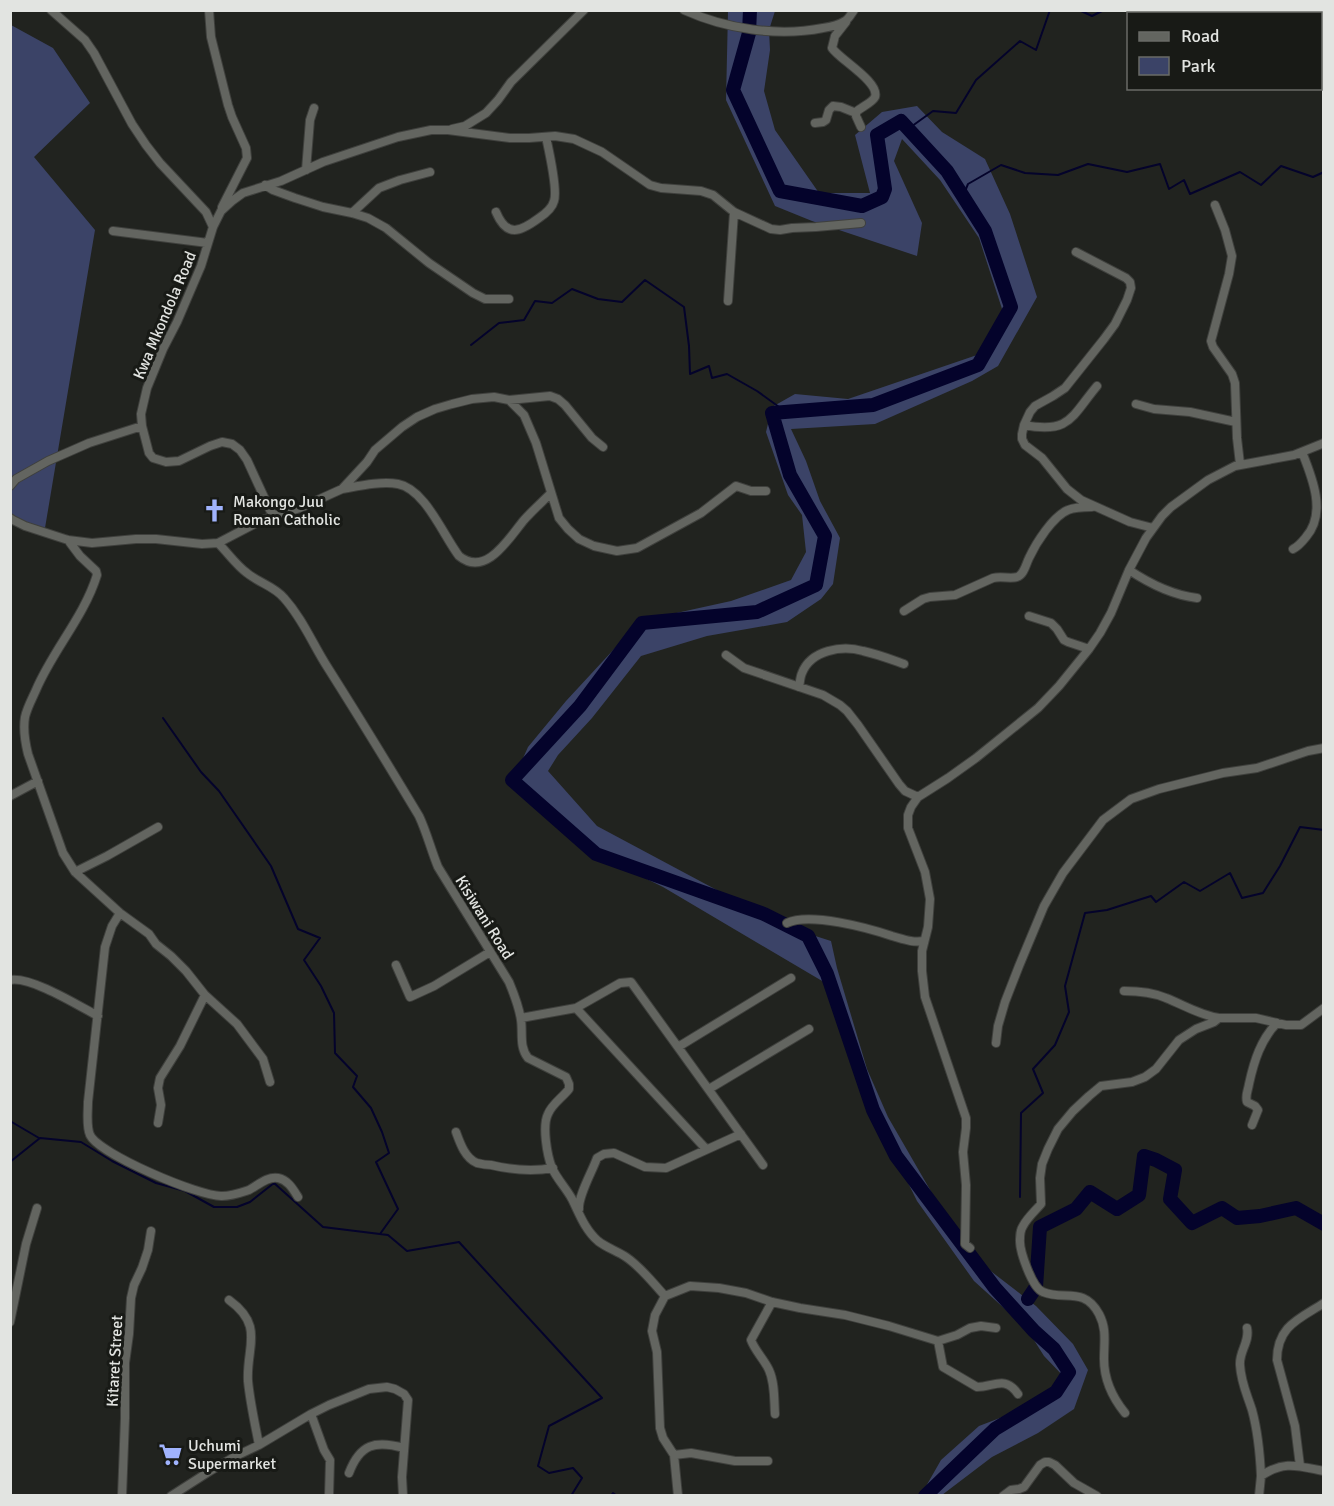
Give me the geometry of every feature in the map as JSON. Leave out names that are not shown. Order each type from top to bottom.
[{"type":"street","points":[[51,10],[85,40],[146,145],[206,212],[213,226]]},
{"type":"street","name":"Kwa Mkondola Road","points":[[209,10],[211,37],[231,117],[246,148],[247,158],[213,226],[192,289],[147,388],[141,414],[142,426],[149,453],[153,458],[166,462],[179,461],[222,442],[232,444],[247,460],[275,516]]},
{"type":"street","points":[[448,130],[465,126],[486,113],[511,82],[584,10]]},
{"type":"street","points":[[684,10],[713,21],[773,32],[804,32],[847,21]]},
{"type":"street","points":[[852,11],[835,36],[832,48],[837,55],[849,62],[875,90],[874,99],[858,109],[856,113]]},
{"type":"street","points":[[815,123],[826,120],[832,106],[856,113]]},
{"type":"street","points":[[306,170],[310,120],[314,108]]},
{"type":"street","points":[[856,113],[861,126]]},
{"type":"street","points":[[221,211],[243,193],[281,181],[323,162],[398,137],[430,130],[448,130],[510,138],[555,136],[574,139],[602,152],[650,185],[701,191],[713,195],[734,212],[771,229],[861,222]]},
{"type":"street","points":[[496,212],[506,227],[515,231],[526,228],[552,207],[556,194],[546,137]]},
{"type":"street","points":[[352,213],[379,188],[430,172]]},
{"type":"street","points":[[265,185],[273,190],[323,207],[368,218],[386,228],[429,263],[473,293],[485,299],[508,300]]},
{"type":"street","points":[[1215,205],[1226,230],[1232,256],[1211,341],[1232,374],[1235,383],[1240,464]]},
{"type":"street","points":[[728,301],[734,212]]},
{"type":"street","points":[[113,231],[208,243]]},
{"type":"street","points":[[1076,252],[1126,278],[1131,288],[1111,331],[1059,393],[1035,406],[1030,412],[1022,434],[1025,445],[1042,458],[1071,493],[1093,507],[1152,528]]},
{"type":"street","points":[[1024,426],[1050,428],[1066,423],[1097,386]]},
{"type":"street","points":[[342,489],[375,450],[395,432],[417,417],[435,409],[472,399],[494,397],[509,400],[550,396],[565,405],[592,438],[603,447]]},
{"type":"street","points":[[509,400],[524,415],[531,428],[559,518],[579,539],[594,546],[618,551],[637,548],[704,510],[736,486],[750,491],[766,491]]},
{"type":"street","points":[[1136,404],[1154,410],[1190,412],[1236,422]]},
{"type":"street","points":[[10,486],[16,479],[48,461],[88,443],[142,426]]},
{"type":"street","points":[[970,1248],[965,1244],[967,1225],[963,1152],[966,1118],[926,997],[922,961],[930,899],[925,872],[908,828],[908,815],[911,807],[918,797],[976,758],[1038,708],[1059,686],[1089,650],[1105,623],[1129,570],[1152,528],[1183,497],[1224,471],[1240,464],[1302,452],[1323,443]]},
{"type":"street","points":[[1293,549],[1311,531],[1317,509],[1314,485],[1302,452]]},
{"type":"street","points":[[10,518],[25,526],[68,540],[92,543],[156,538],[202,544],[218,543],[249,526],[300,508],[342,489],[397,484],[410,488],[420,496],[459,556],[464,560],[477,563],[485,561],[497,552],[525,518],[551,494]]},
{"type":"street","points":[[904,611],[923,599],[955,595],[993,578],[1019,577],[1034,549],[1058,516],[1076,508],[1093,507]]},
{"type":"street","points":[[68,540],[97,575],[83,609],[42,676],[25,717],[25,743],[63,853],[75,872],[120,913],[149,934],[156,944],[171,956],[205,994],[237,1024],[263,1059],[270,1082]]},
{"type":"street","name":"Kisiwani Road","points":[[218,543],[246,573],[272,587],[283,596],[300,619],[420,816],[438,867],[509,982],[517,1000],[525,1055],[562,1074],[569,1084],[567,1092],[552,1107],[546,1119],[548,1152],[553,1168],[592,1235],[626,1257],[665,1296]]},
{"type":"street","points":[[1129,570],[1165,590],[1180,596],[1197,598]]},
{"type":"street","points":[[1029,616],[1050,623],[1058,629],[1064,640],[1089,650]]},
{"type":"street","points":[[799,687],[801,674],[807,664],[819,655],[833,650],[862,650],[904,664]]},
{"type":"street","points":[[726,655],[744,668],[823,695],[848,711],[899,784],[905,791],[918,797]]},
{"type":"street","points":[[996,1043],[1005,1002],[1044,906],[1063,873],[1102,820],[1131,799],[1159,789],[1223,773],[1257,768],[1323,747]]},
{"type":"street","points":[[10,796],[38,781]]},
{"type":"street","points":[[75,872],[158,827]]},
{"type":"street","points":[[120,913],[112,926],[105,947],[88,1102],[91,1135],[110,1151],[155,1175],[207,1194],[234,1195],[273,1178],[284,1180],[298,1197]]},
{"type":"street","points":[[787,923],[801,920],[844,924],[864,927],[909,942],[924,941]]},
{"type":"street","points":[[396,965],[410,998],[490,952]]},
{"type":"street","points":[[678,1047],[791,978]]},
{"type":"street","points":[[10,980],[29,981],[98,1016]]},
{"type":"street","points":[[521,1018],[576,1008],[620,983],[631,982],[763,1165]]},
{"type":"street","points":[[1124,991],[1143,992],[1166,998],[1200,1014],[1219,1018],[1256,1018],[1286,1025],[1301,1025],[1323,1008]]},
{"type":"street","points":[[158,1123],[161,1106],[158,1088],[160,1078],[180,1046],[205,994]]},
{"type":"street","points":[[576,1008],[706,1149]]},
{"type":"street","points":[[1125,1413],[1114,1399],[1105,1373],[1104,1325],[1098,1311],[1087,1300],[1072,1295],[1041,1292],[1036,1287],[1021,1251],[1020,1239],[1023,1225],[1041,1204],[1042,1164],[1058,1129],[1081,1103],[1101,1086],[1132,1082],[1145,1077],[1156,1069],[1179,1040],[1219,1018]]},
{"type":"street","points":[[1252,1125],[1258,1110],[1247,1102],[1246,1095],[1262,1043],[1277,1023]]},
{"type":"street","points":[[709,1089],[809,1029]]},
{"type":"street","points":[[456,1132],[460,1145],[476,1162],[525,1171],[553,1168]]},
{"type":"street","points":[[580,1216],[578,1201],[597,1158],[604,1154],[614,1153],[645,1167],[666,1168],[741,1134]]},
{"type":"street","points":[[10,1322],[26,1244],[37,1208]]},
{"type":"street","name":"Kitaret Street","points":[[122,1496],[125,1363],[130,1298],[148,1250],[151,1232]]},
{"type":"street","points":[[678,1496],[674,1455],[663,1438],[660,1428],[657,1352],[652,1331],[655,1315],[665,1296],[690,1286],[746,1293],[772,1302],[845,1315],[938,1341],[970,1328],[981,1326],[996,1329]]},
{"type":"street","points":[[229,1300],[246,1318],[252,1335],[248,1382],[259,1445]]},
{"type":"street","points":[[772,1302],[751,1340],[773,1380],[775,1414]]},
{"type":"street","points":[[1300,1466],[1295,1426],[1277,1360],[1278,1342],[1292,1323],[1323,1303]]},
{"type":"street","points":[[1247,1328],[1248,1337],[1239,1363],[1244,1391],[1251,1408],[1258,1438],[1261,1476],[1259,1496]]},
{"type":"street","points":[[938,1341],[943,1367],[977,1387],[1000,1383],[1010,1385],[1018,1394]]},
{"type":"street","points":[[171,1496],[185,1492],[227,1461],[311,1414],[369,1389],[387,1387],[404,1394],[408,1400],[402,1477],[404,1496]]},
{"type":"street","points":[[311,1414],[330,1460],[329,1496]]},
{"type":"street","points":[[349,1473],[361,1452],[370,1447],[384,1444],[404,1448]]},
{"type":"street","points":[[674,1455],[691,1453],[735,1461],[768,1461]]},
{"type":"street","points":[[1003,1496],[1011,1490],[1024,1487],[1040,1465],[1049,1462],[1074,1483],[1097,1496]]},
{"type":"street","points":[[1261,1476],[1280,1466],[1300,1466],[1323,1471]]},
{"type":"green space","points":[[728,11],[775,11],[769,30],[770,50],[764,91],[775,130],[819,193],[870,193],[855,135],[882,112],[917,106],[942,132],[985,159],[1010,214],[1037,297],[998,366],[972,381],[875,424],[791,429],[806,461],[820,501],[840,538],[833,584],[821,599],[787,622],[707,636],[641,656],[592,718],[558,755],[548,771],[597,826],[784,926],[831,941],[867,1069],[888,1117],[966,1252],[1036,1306],[1073,1344],[1088,1370],[1074,1409],[1038,1433],[992,1457],[942,1495],[921,1495],[941,1460],[979,1426],[1031,1406],[1049,1396],[1067,1380],[1044,1356],[1027,1329],[974,1281],[917,1201],[882,1130],[861,1079],[834,988],[663,887],[594,853],[512,783],[528,747],[566,701],[640,621],[731,601],[791,580],[806,552],[802,515],[788,495],[766,432],[772,407],[795,394],[848,399],[977,355],[1003,312],[979,238],[940,180],[902,139],[894,161],[922,223],[917,256],[812,221],[775,206],[726,100]]},
{"type":"green space","points":[[11,25],[53,48],[90,103],[34,157],[95,230],[45,528],[11,523]]},
{"type":"waterway","points":[[750,10],[749,33],[733,90],[780,191],[862,206],[882,197],[885,189],[877,135],[901,121],[947,171],[985,231],[1011,307],[978,365],[873,405],[772,413],[790,475],[825,536],[816,585],[757,612],[642,623],[580,706],[512,780],[596,854],[764,914],[808,936],[827,974],[873,1110],[896,1156],[995,1288],[1034,1331],[1054,1349],[1069,1372],[1056,1392],[995,1429],[925,1496]]},
{"type":"waterway","points":[[908,129],[933,111],[956,113],[976,80],[1020,41],[1036,50],[1050,10]]},
{"type":"waterway","points":[[1079,10],[1092,16],[1104,10]]},
{"type":"waterway","points":[[963,196],[968,184],[1001,165],[1025,173],[1058,175],[1088,164],[1127,172],[1160,164],[1169,189],[1184,180],[1190,194],[1240,172],[1261,185],[1281,166],[1313,177],[1324,172]]},
{"type":"waterway","points":[[471,345],[499,323],[524,320],[535,301],[552,303],[572,289],[598,299],[622,302],[645,280],[684,307],[690,374],[709,366],[712,378],[727,374],[757,391],[786,412]]},
{"type":"waterway","points":[[163,718],[201,772],[219,791],[271,866],[298,929],[320,938],[304,960],[321,986],[334,1013],[335,1053],[357,1076],[353,1087],[371,1108],[389,1153],[376,1162],[398,1209],[380,1234]]},
{"type":"waterway","points":[[1020,1197],[1021,1113],[1043,1093],[1033,1069],[1055,1045],[1069,1012],[1065,986],[1085,913],[1107,910],[1151,896],[1156,902],[1184,882],[1200,891],[1230,873],[1242,898],[1263,893],[1300,827],[1324,830]]},
{"type":"waterway","points":[[10,1121],[39,1138]]},
{"type":"waterway","points":[[10,1162],[40,1138],[81,1142],[112,1161],[156,1183],[185,1191],[214,1207],[237,1207],[250,1202],[274,1183],[323,1227],[388,1235],[407,1251],[459,1242],[602,1398],[549,1426],[538,1466],[549,1473],[573,1468],[582,1478],[571,1496]]},
{"type":"waterway","points":[[1028,1299],[1036,1287],[1040,1227],[1076,1209],[1090,1192],[1117,1209],[1139,1195],[1144,1156],[1175,1170],[1170,1199],[1192,1223],[1222,1208],[1237,1218],[1260,1216],[1296,1208],[1324,1224]]},
{"type":"waterway","points":[[611,1496],[613,1493],[617,1496]]},
{"type":"place","name":"Makongo Juu Roman Catholic","points":[[215,510]]},
{"type":"place","name":"Uchumi Supermarket","points":[[170,1454]]}]
